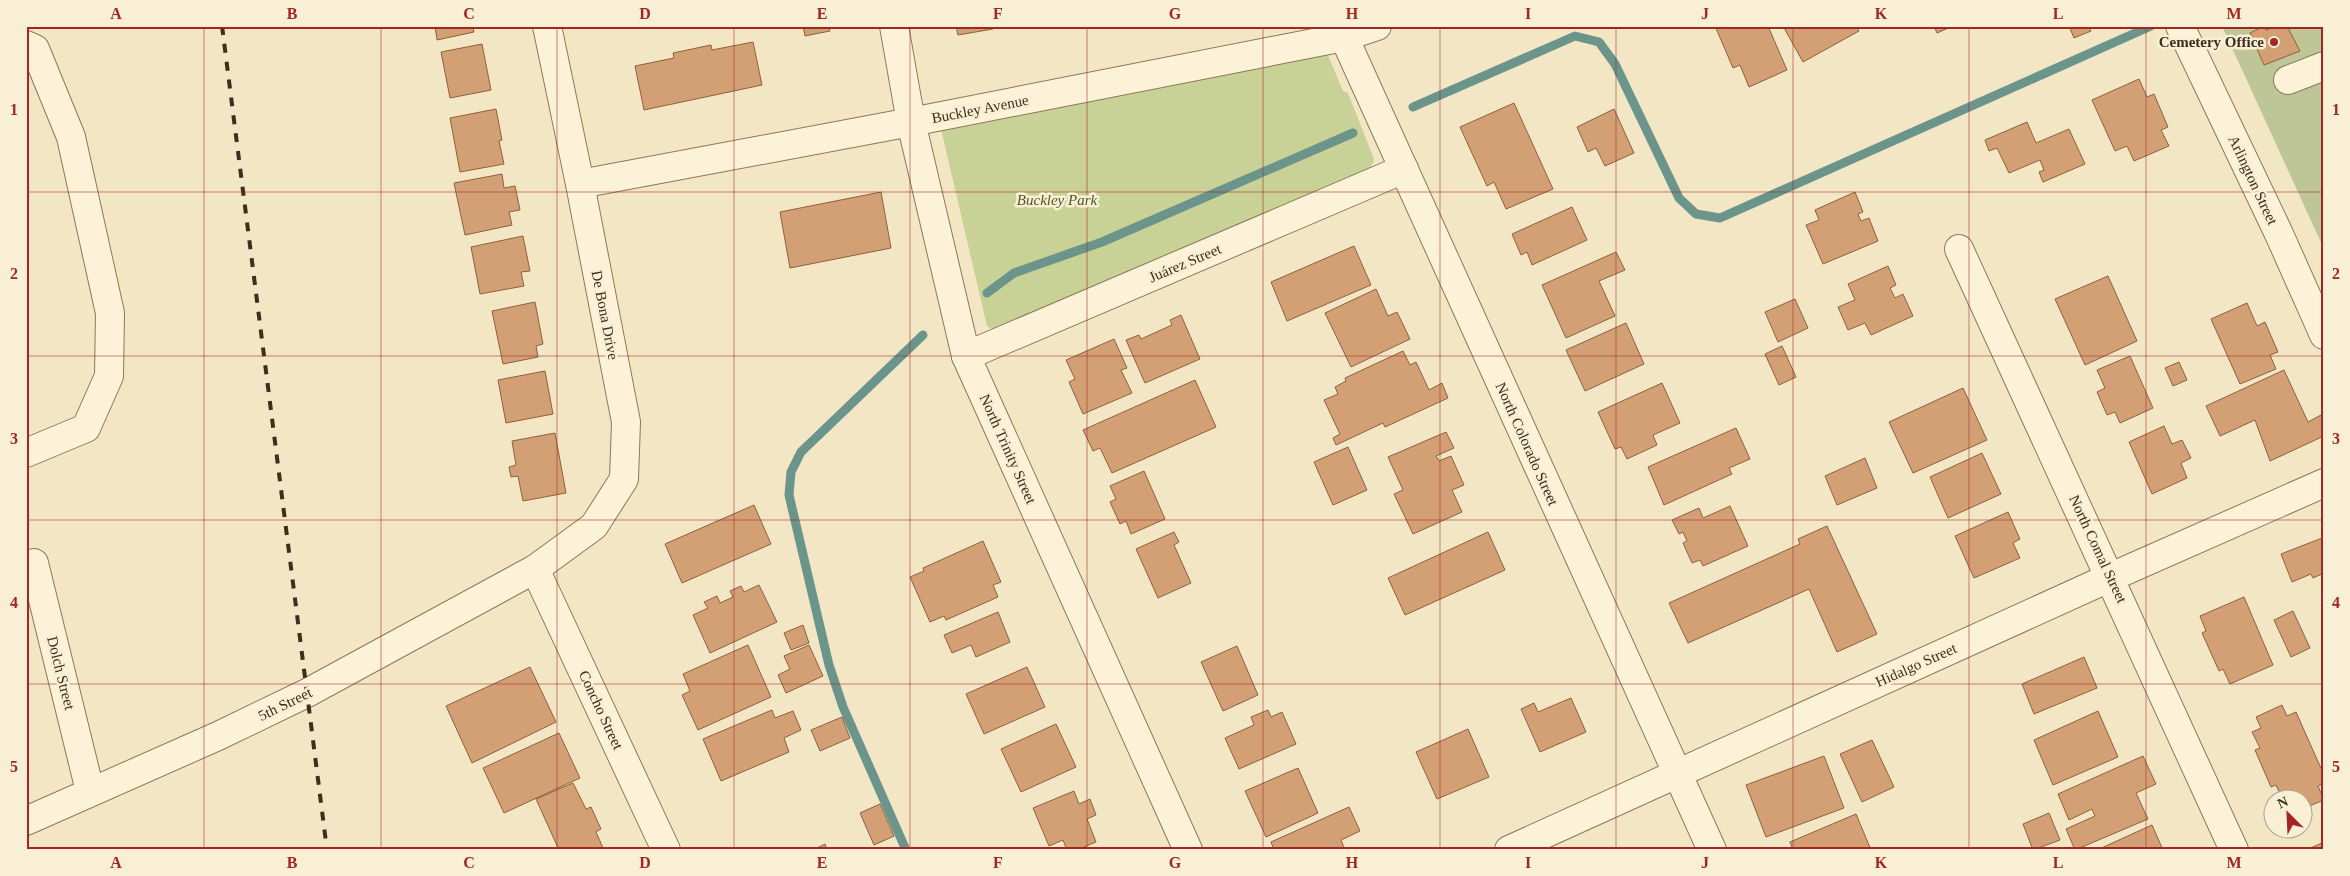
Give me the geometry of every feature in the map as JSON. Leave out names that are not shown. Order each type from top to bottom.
[{"type":"street","name":"De Bona Drive","points":[[535,569],[594,526],[624,478],[626,422],[547,26]]},
{"type":"street","name":"North Trinity Street","points":[[894,26],[911,122],[966,356],[1188,850]]},
{"type":"street","name":"Buckley Avenue","points":[[580,184],[911,122],[1344,37],[1377,26]]},
{"type":"street","name":"Arlington Street","points":[[2180,26],[2279,234],[2324,335]]},
{"type":"street","name":"North Colorado Street","points":[[1344,37],[1712,850]]},
{"type":"street","points":[[26,45],[35,49],[70,137],[110,313],[108,376],[86,428],[26,453]]},
{"type":"street","points":[[2288,80],[2324,66]]},
{"type":"street","name":"Juárez Street","points":[[966,356],[1404,169]]},
{"type":"street","name":"North Comal Street","points":[[1959,249],[2111,577],[2234,850]]},
{"type":"street","name":"Hidalgo Street","points":[[1509,850],[2111,577],[2324,483]]},
{"type":"street","name":"Dolch Street","points":[[26,565],[34,563],[90,791]]},
{"type":"street","name":"5th Street","points":[[26,821],[90,791],[218,736],[307,693],[535,569]]},
{"type":"street","name":"Concho Street","points":[[535,569],[666,850]]},
{"type":"green space","points":[[2222,26],[2324,26],[2324,249]]},
{"type":"green space","name":"Buckley Park","points":[[1325,48],[1343,91],[1348,93],[1374,159],[1368,171],[994,330],[987,326],[941,129]]},
{"type":"building","points":[[435,26],[472,26],[474,32],[437,40]]},
{"type":"building","points":[[803,26],[829,26],[830,31],[805,36]]},
{"type":"building","points":[[956,26],[993,26],[993,29],[958,35]]},
{"type":"building","points":[[1715,26],[1768,26],[1787,70],[1749,87],[1740,65],[1733,68]]},
{"type":"building","points":[[1783,26],[1856,26],[1859,31],[1803,62]]},
{"type":"building","points":[[1934,26],[1953,26],[1937,33]]},
{"type":"building","points":[[2069,26],[2088,26],[2091,31],[2074,38]]},
{"type":"building","name":"Cemetery Office","points":[[2264,26],[2266,30],[2276,26],[2287,26],[2300,51],[2264,65],[2250,33]]},
{"type":"building","points":[[753,42],[762,85],[644,110],[635,66],[674,58],[673,53],[711,45],[712,50]]},
{"type":"building","points":[[482,44],[491,90],[450,98],[441,52]]},
{"type":"building","points":[[2139,79],[2147,97],[2154,94],[2168,127],[2161,130],[2169,146],[2134,161],[2127,146],[2115,151],[2092,100]]},
{"type":"building","points":[[1514,103],[1553,189],[1506,209],[1494,182],[1487,186],[1460,127]]},
{"type":"building","points":[[496,109],[502,140],[499,141],[504,164],[460,172],[450,118]]},
{"type":"building","points":[[1614,109],[1634,153],[1605,166],[1596,148],[1588,152],[1577,127]]},
{"type":"building","points":[[2027,122],[2036,143],[2069,129],[2085,164],[2043,182],[2039,172],[2044,170],[2040,160],[2009,173],[1997,148],[1989,151],[1985,140]]},
{"type":"building","points":[[502,174],[504,188],[515,186],[520,210],[509,212],[512,225],[465,235],[454,183]]},
{"type":"building","points":[[881,192],[891,248],[790,268],[780,212]]},
{"type":"building","points":[[1855,192],[1863,212],[1858,214],[1861,221],[1869,218],[1878,241],[1823,264],[1806,225],[1819,220],[1815,210]]},
{"type":"building","points":[[1572,207],[1587,240],[1532,265],[1527,252],[1521,255],[1512,234]]},
{"type":"building","points":[[523,236],[530,271],[521,272],[524,286],[480,294],[471,247]]},
{"type":"building","points":[[1354,246],[1371,285],[1287,321],[1271,282]]},
{"type":"building","points":[[1616,252],[1625,270],[1599,281],[1615,316],[1566,338],[1542,285]]},
{"type":"building","points":[[1888,266],[1896,285],[1890,288],[1895,298],[1903,294],[1913,316],[1871,335],[1865,323],[1848,330],[1838,307],[1855,300],[1848,284]]},
{"type":"building","points":[[2108,276],[2137,341],[2085,365],[2055,299]]},
{"type":"building","points":[[1376,289],[1388,316],[1397,312],[1410,339],[1351,367],[1325,313]]},
{"type":"building","points":[[1795,299],[1808,328],[1778,342],[1765,312]]},
{"type":"building","points":[[535,302],[543,344],[536,346],[538,357],[503,364],[492,311]]},
{"type":"building","points":[[2247,303],[2257,326],[2265,322],[2278,352],[2270,355],[2276,369],[2240,384],[2211,319]]},
{"type":"building","points":[[1181,315],[1200,359],[1145,383],[1126,340],[1139,335],[1141,339],[1172,325],[1170,320]]},
{"type":"building","points":[[1626,323],[1644,364],[1585,391],[1566,350]]},
{"type":"building","points":[[1114,339],[1127,368],[1121,370],[1132,393],[1083,414],[1069,382],[1075,379],[1066,360]]},
{"type":"building","points":[[1782,346],[1796,377],[1779,385],[1765,354]]},
{"type":"building","points":[[1403,351],[1410,365],[1416,362],[1429,390],[1442,383],[1448,398],[1385,427],[1383,423],[1336,445],[1333,438],[1340,434],[1324,400],[1338,394],[1335,387],[1346,381],[1345,378]]},
{"type":"building","points":[[2130,356],[2153,408],[2120,423],[2115,412],[2107,415],[2097,392],[2105,388],[2097,370]]},
{"type":"building","points":[[2179,362],[2187,380],[2173,386],[2165,368]]},
{"type":"building","points":[[2284,370],[2308,422],[2323,414],[2324,436],[2270,461],[2255,420],[2220,436],[2206,406]]},
{"type":"building","points":[[545,371],[553,414],[506,423],[498,380]]},
{"type":"building","points":[[1195,380],[1216,427],[1112,473],[1100,448],[1093,451],[1083,430]]},
{"type":"building","points":[[1662,383],[1680,423],[1653,435],[1657,445],[1627,459],[1621,447],[1615,449],[1598,412]]},
{"type":"building","points":[[1963,388],[1987,440],[1913,473],[1889,422]]},
{"type":"building","points":[[2164,426],[2172,444],[2182,440],[2191,458],[2181,463],[2187,478],[2152,494],[2129,442]]},
{"type":"building","points":[[1736,428],[1750,459],[1729,468],[1732,474],[1664,505],[1648,467]]},
{"type":"building","points":[[1446,432],[1454,448],[1436,456],[1439,461],[1451,456],[1464,485],[1452,490],[1462,512],[1413,534],[1394,494],[1403,490],[1388,457]]},
{"type":"building","points":[[555,433],[566,493],[523,501],[518,476],[511,477],[509,467],[516,465],[512,441]]},
{"type":"building","points":[[1348,447],[1367,490],[1333,505],[1314,462]]},
{"type":"building","points":[[1982,453],[2001,494],[1948,518],[1930,477]]},
{"type":"building","points":[[1865,458],[1877,488],[1837,505],[1825,476]]},
{"type":"building","points":[[1144,471],[1165,519],[1131,534],[1126,521],[1120,524],[1110,502],[1116,499],[1110,486]]},
{"type":"building","points":[[754,505],[771,544],[682,583],[665,544]]},
{"type":"building","points":[[1730,506],[1748,546],[1703,566],[1700,560],[1692,563],[1683,543],[1687,541],[1683,532],[1679,534],[1672,520],[1699,508],[1703,518]]},
{"type":"building","points":[[2008,512],[2020,539],[2013,543],[2020,558],[1974,578],[1955,536]]},
{"type":"building","points":[[1827,526],[1877,634],[1837,652],[1809,589],[1688,643],[1669,603],[1800,544],[1798,539]]},
{"type":"building","points":[[1174,532],[1179,542],[1174,545],[1191,583],[1158,598],[1136,549]]},
{"type":"building","points":[[1488,532],[1505,570],[1405,615],[1388,578]]},
{"type":"building","points":[[2322,538],[2324,543],[2324,573],[2313,578],[2311,574],[2292,582],[2281,554]]},
{"type":"building","points":[[983,541],[1001,582],[993,585],[998,597],[946,620],[944,616],[930,622],[910,577],[924,571],[923,568]]},
{"type":"building","points":[[759,585],[777,622],[710,653],[693,615],[708,608],[704,602],[717,596],[720,603],[733,597],[730,591],[741,586],[744,592]]},
{"type":"building","points":[[2244,597],[2273,665],[2230,684],[2223,669],[2219,671],[2202,633],[2206,631],[2200,616]]},
{"type":"building","points":[[2293,611],[2310,648],[2291,657],[2274,620]]},
{"type":"building","points":[[998,612],[1010,642],[976,657],[971,645],[952,653],[944,635]]},
{"type":"building","points":[[803,625],[809,643],[791,650],[784,633]]},
{"type":"building","points":[[748,645],[771,697],[698,730],[682,695],[690,691],[683,674]]},
{"type":"building","points":[[809,645],[823,676],[786,693],[778,675],[790,669],[784,656]]},
{"type":"building","points":[[1237,646],[1258,695],[1223,711],[1201,662]]},
{"type":"building","points":[[2084,657],[2097,688],[2034,714],[2022,684]]},
{"type":"building","points":[[530,667],[556,722],[472,763],[446,706]]},
{"type":"building","points":[[1027,667],[1045,707],[984,734],[966,694]]},
{"type":"building","points":[[1571,698],[1586,732],[1540,752],[1521,709],[1534,703],[1538,712]]},
{"type":"building","points":[[2282,705],[2287,716],[2296,712],[2324,775],[2324,783],[2318,786],[2324,800],[2312,805],[2312,788],[2277,788],[2276,785],[2271,787],[2255,750],[2260,748],[2252,732],[2261,728],[2256,717]]},
{"type":"building","points":[[772,710],[775,718],[793,711],[801,730],[784,738],[789,752],[721,781],[703,739]]},
{"type":"building","points":[[1268,710],[1271,717],[1282,712],[1296,744],[1239,769],[1225,738],[1254,725],[1251,717]]},
{"type":"building","points":[[2098,711],[2118,757],[2053,785],[2034,740]]},
{"type":"building","points":[[842,717],[850,738],[820,751],[811,730]]},
{"type":"building","points":[[1056,724],[1076,767],[1021,792],[1001,749]]},
{"type":"building","points":[[1468,729],[1489,777],[1437,799],[1416,752]]},
{"type":"building","points":[[559,733],[580,778],[504,813],[483,768]]},
{"type":"building","points":[[1872,740],[1894,787],[1862,802],[1840,754]]},
{"type":"building","points":[[1824,756],[1844,808],[1766,837],[1746,785]]},
{"type":"building","points":[[2143,756],[2156,784],[2136,793],[2148,819],[2075,850],[2066,829],[2095,816],[2092,809],[2069,820],[2058,794]]},
{"type":"building","points":[[1298,768],[1318,813],[1266,837],[1245,791]]},
{"type":"building","points":[[573,783],[586,809],[591,807],[601,829],[596,832],[603,848],[598,850],[559,850],[536,799]]},
{"type":"building","points":[[1074,791],[1079,804],[1090,799],[1096,815],[1087,819],[1096,842],[1077,850],[1067,850],[1063,840],[1049,846],[1033,808]]},
{"type":"building","points":[[880,804],[894,836],[874,845],[860,813]]},
{"type":"building","points":[[1349,807],[1360,831],[1341,840],[1345,850],[1274,850],[1271,842]]},
{"type":"building","points":[[2049,813],[2060,840],[2033,850],[2023,824]]},
{"type":"building","points":[[1856,814],[1871,850],[1793,850],[1790,842]]},
{"type":"building","points":[[2152,825],[2163,850],[2097,850]]},
{"type":"building","points":[[2324,842],[2324,850],[2306,850]]},
{"type":"building","points":[[825,844],[827,850],[813,850]]},
{"type":"waterway","points":[[1413,107],[1575,36],[1599,42],[1615,64],[1679,198],[1696,214],[1720,218],[2151,26]]},
{"type":"waterway","points":[[987,293],[1014,273],[1102,242],[1353,133]]},
{"type":"waterway","points":[[906,850],[843,707],[829,665],[789,495],[791,472],[801,452],[923,335]]},
{"type":"railway","points":[[222,26],[327,850]]},
{"type":"place","name":"Cemetery Office","points":[[2274,42]]}]
